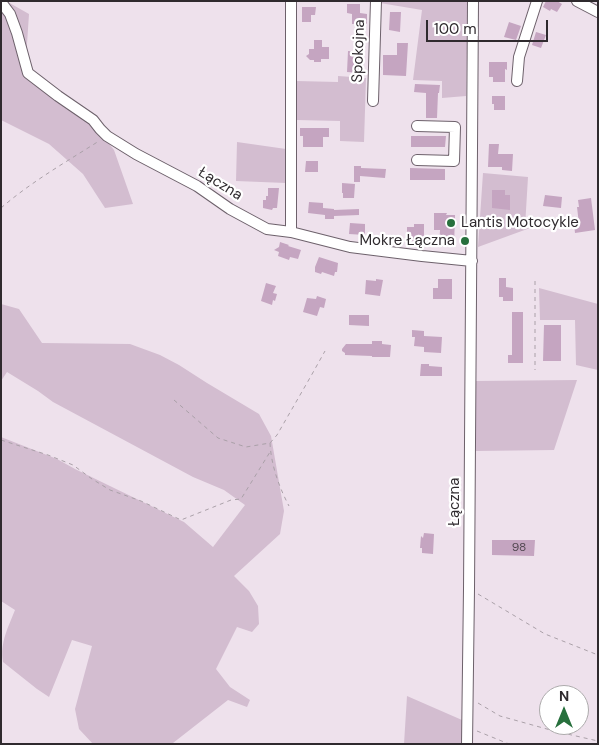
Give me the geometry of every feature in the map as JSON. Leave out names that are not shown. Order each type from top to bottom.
[{"type":"street","points":[[291,1],[291,232]]},
{"type":"street","name":"Spokojna","points":[[372,101],[376,1]]},
{"type":"street","name":"Łączna","points":[[467,744],[470,589],[474,1]]},
{"type":"street","points":[[517,81],[519,57],[537,1]]},
{"type":"street","points":[[577,1],[598,12]]},
{"type":"street","name":"Łączna","points":[[1,2],[10,14],[28,73],[93,120],[107,136],[136,154],[197,186],[230,209],[267,229],[291,232],[350,247],[472,261]]},
{"type":"street","points":[[417,126],[454,127],[454,161]]},
{"type":"street","points":[[417,160],[472,161]]},
{"type":"path","points":[[1,208],[17,194],[54,168],[107,136]]},
{"type":"path","points":[[534,281],[535,370]]},
{"type":"path","points":[[174,400],[218,438],[246,447],[270,443],[277,435],[324,351]]},
{"type":"path","points":[[1,440],[73,465],[110,490],[141,500],[181,520],[232,500],[240,499],[270,452]]},
{"type":"path","points":[[270,443],[270,452],[282,492],[289,506]]},
{"type":"path","points":[[470,589],[545,634],[598,655]]},
{"type":"path","points":[[468,697],[500,716],[598,741]]},
{"type":"path","points":[[467,727],[509,744]]},
{"type":"shaded area","points":[[1,1],[6,1],[29,14],[25,74],[81,107],[114,150],[133,204],[105,208],[83,174],[49,144],[1,120]]},
{"type":"shaded area","points":[[380,1],[468,1],[466,96],[442,98],[442,81],[413,80],[422,10],[380,3]]},
{"type":"shaded area","points":[[338,76],[366,78],[364,142],[340,141],[340,121],[297,120],[296,81],[338,82]]},
{"type":"shaded area","points":[[237,142],[286,149],[286,183],[236,181]]},
{"type":"shaded area","points":[[483,173],[528,177],[525,227],[530,228],[478,247]]},
{"type":"shaded area","points":[[539,288],[598,304],[598,370],[576,365],[575,320],[540,320]]},
{"type":"shaded area","points":[[1,304],[19,309],[42,343],[130,344],[160,355],[259,414],[271,436],[284,511],[280,534],[234,576],[249,591],[258,606],[259,624],[252,632],[237,627],[216,669],[230,687],[250,700],[247,707],[228,700],[173,744],[93,744],[79,729],[75,709],[92,646],[72,640],[49,697],[3,662],[2,655],[7,629],[15,610],[1,601],[1,437],[57,459],[184,522],[213,547],[245,505],[224,490],[193,477],[53,402],[7,372],[1,381]]},
{"type":"shaded area","points":[[577,380],[554,450],[476,451],[476,381]]},
{"type":"shaded area","points":[[407,696],[462,720],[463,744],[404,744]]},
{"type":"building","points":[[546,1],[557,1],[562,4],[557,12],[551,9],[550,11],[543,7]]},
{"type":"building","points":[[347,4],[360,4],[360,13],[367,14],[367,24],[352,24],[352,14],[347,13]]},
{"type":"building","points":[[302,7],[316,7],[315,15],[311,15],[311,22],[302,22]]},
{"type":"building","points":[[390,12],[401,12],[400,32],[389,30]]},
{"type":"building","points":[[509,22],[521,26],[516,40],[504,37]]},
{"type":"building","points":[[536,32],[546,35],[541,48],[532,45]]},
{"type":"building","points":[[314,40],[322,40],[322,47],[329,47],[329,59],[321,59],[321,62],[314,62],[314,60],[310,60],[306,56],[309,54],[309,49],[314,49]]},
{"type":"building","points":[[397,43],[408,43],[406,76],[383,75],[383,55],[397,55]]},
{"type":"building","points":[[348,51],[361,52],[363,67],[361,67],[361,73],[347,72]]},
{"type":"building","points":[[489,62],[507,62],[505,82],[493,82],[493,77],[489,77]]},
{"type":"building","points":[[415,84],[440,85],[437,118],[426,118],[426,93],[414,92]]},
{"type":"building","points":[[492,96],[505,96],[505,110],[494,110]]},
{"type":"building","points":[[300,128],[329,128],[329,137],[323,137],[323,147],[303,147],[303,136],[300,136]]},
{"type":"building","points":[[411,136],[446,136],[445,147],[411,147]]},
{"type":"building","points":[[489,144],[499,144],[498,154],[513,154],[512,171],[502,170],[502,167],[488,167]]},
{"type":"building","points":[[306,161],[318,161],[318,172],[305,172]]},
{"type":"building","points":[[354,166],[386,169],[385,178],[360,176],[360,182],[354,182]]},
{"type":"building","points":[[410,168],[445,169],[445,180],[410,180]]},
{"type":"building","points":[[342,183],[355,184],[354,198],[343,198]]},
{"type":"building","points":[[268,188],[279,188],[277,208],[272,210],[263,208],[263,200],[266,200],[266,196],[268,196]]},
{"type":"building","points":[[492,190],[505,190],[505,195],[510,195],[510,210],[492,208]]},
{"type":"building","points":[[545,195],[562,197],[561,208],[543,206]]},
{"type":"building","points":[[591,198],[595,230],[575,233],[574,224],[579,224],[578,200]]},
{"type":"building","points":[[309,202],[323,203],[323,208],[334,210],[359,209],[359,215],[334,216],[334,219],[325,219],[325,215],[308,213]]},
{"type":"building","points":[[434,213],[455,215],[454,247],[439,246],[440,230],[434,230]]},
{"type":"building","points":[[350,223],[365,224],[365,235],[349,234]]},
{"type":"building","points":[[414,224],[424,224],[424,247],[416,247],[416,241],[407,241],[407,227],[414,227]]},
{"type":"building","points":[[280,242],[301,250],[298,259],[290,257],[289,260],[278,256],[279,252],[274,250],[279,247]]},
{"type":"building","points":[[319,257],[338,263],[337,272],[335,272],[334,276],[315,272]]},
{"type":"building","points":[[499,278],[506,278],[506,287],[513,288],[513,301],[503,301],[503,297],[499,297]]},
{"type":"building","points":[[376,279],[383,280],[380,296],[365,294],[366,280],[376,281]]},
{"type":"building","points":[[438,279],[452,279],[452,299],[433,299],[433,288],[438,288]]},
{"type":"building","points":[[266,283],[276,286],[273,293],[277,294],[272,305],[261,301]]},
{"type":"building","points":[[317,296],[326,299],[324,308],[320,307],[317,316],[303,312],[307,298],[316,299]]},
{"type":"building","points":[[512,312],[523,312],[523,363],[508,363],[508,355],[512,355]]},
{"type":"building","points":[[349,315],[369,315],[369,326],[349,325]]},
{"type":"building","points":[[544,325],[561,325],[561,361],[543,361]]},
{"type":"building","points":[[412,330],[424,331],[424,336],[442,337],[441,353],[424,352],[424,347],[414,346],[415,337],[412,337]]},
{"type":"building","points":[[372,341],[382,341],[382,344],[391,345],[390,357],[345,355],[342,351],[346,344],[372,344]]},
{"type":"building","points":[[421,364],[442,367],[442,376],[420,376]]},
{"type":"building","points":[[424,533],[434,534],[433,554],[422,553],[422,548],[420,548],[421,536],[423,538]]},
{"type":"building","points":[[492,540],[535,540],[534,556],[492,555]]},
{"type":"place","name":"Lantis Motocykle","points":[[451,223]]},
{"type":"place","name":"Mokre Łączna","points":[[465,241]]}]
